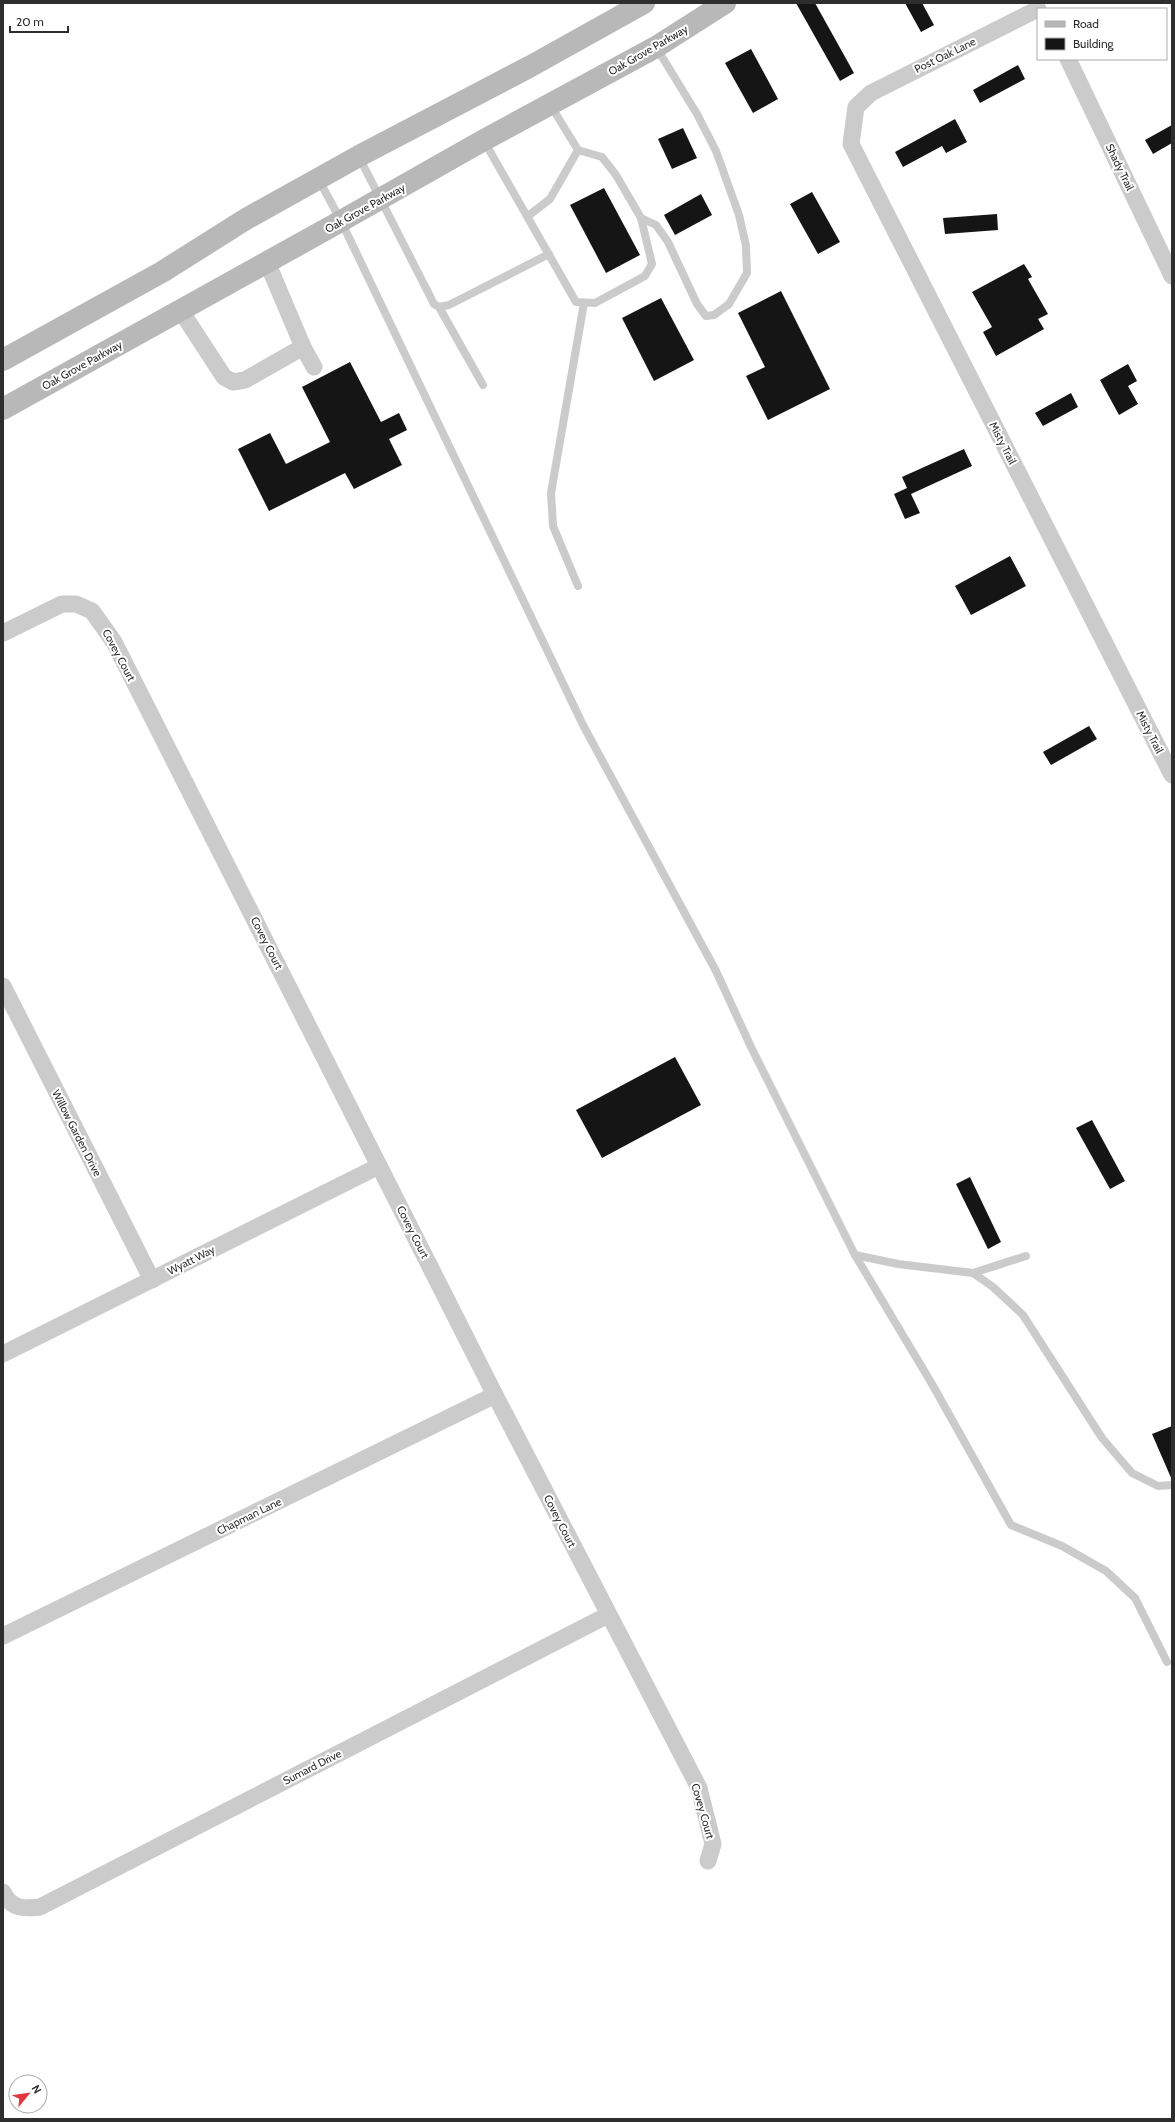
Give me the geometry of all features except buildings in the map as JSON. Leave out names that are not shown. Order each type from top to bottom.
[{"type":"main road","points":[[3,360],[162,272],[246,219],[359,156],[505,80],[644,3]]},
{"type":"main road","name":"Oak Grove Parkway","points":[[3,409],[381,199],[484,140],[656,47],[725,3]]},
{"type":"street","name":"Post Oak Lane","points":[[856,107],[870,93],[1037,11]]},
{"type":"street","name":"Shady Trail","points":[[1068,60],[1172,276]]},
{"type":"street","name":"Misty Trail","points":[[856,107],[851,144],[1172,775]]},
{"type":"street","points":[[267,262],[303,347],[314,367]]},
{"type":"street","points":[[181,310],[224,377],[233,382],[245,380],[303,347]]},
{"type":"street","name":"Covey Court","points":[[3,633],[62,604],[76,604],[92,611],[114,642],[495,1395],[698,1788],[713,1844],[708,1860]]},
{"type":"street","name":"Willow Garden Drive","points":[[3,986],[152,1280]]},
{"type":"street","name":"Wyatt Way","points":[[3,1354],[379,1166]]},
{"type":"street","name":"Chapman Lane","points":[[3,1636],[495,1395]]},
{"type":"street","name":"Sumard Drive","points":[[3,1892],[6,1899],[24,1909],[40,1907],[608,1614]]},
{"type":"lane","points":[[642,218],[656,225],[668,242],[697,304],[706,316],[714,315],[728,304],[747,273],[746,246],[739,215],[716,151],[697,114],[656,47]]},
{"type":"lane","points":[[484,140],[576,302],[595,303],[644,276],[652,264],[642,218],[616,175],[602,157],[578,150],[550,104]]},
{"type":"lane","points":[[528,216],[550,199],[578,150]]},
{"type":"lane","points":[[359,156],[434,304],[439,307],[483,386]]},
{"type":"lane","points":[[318,179],[341,221],[583,726],[716,971],[751,1047],[855,1255],[932,1384],[1011,1525],[1062,1546],[1106,1571],[1135,1598],[1167,1662]]},
{"type":"lane","points":[[439,307],[449,305],[549,254]]},
{"type":"lane","points":[[578,586],[552,526],[551,493],[584,303]]},
{"type":"lane","points":[[855,1255],[898,1264],[973,1272],[1026,1256]]},
{"type":"lane","points":[[973,1272],[993,1287],[1023,1315],[1102,1438],[1132,1473],[1158,1486],[1172,1485]]}]
